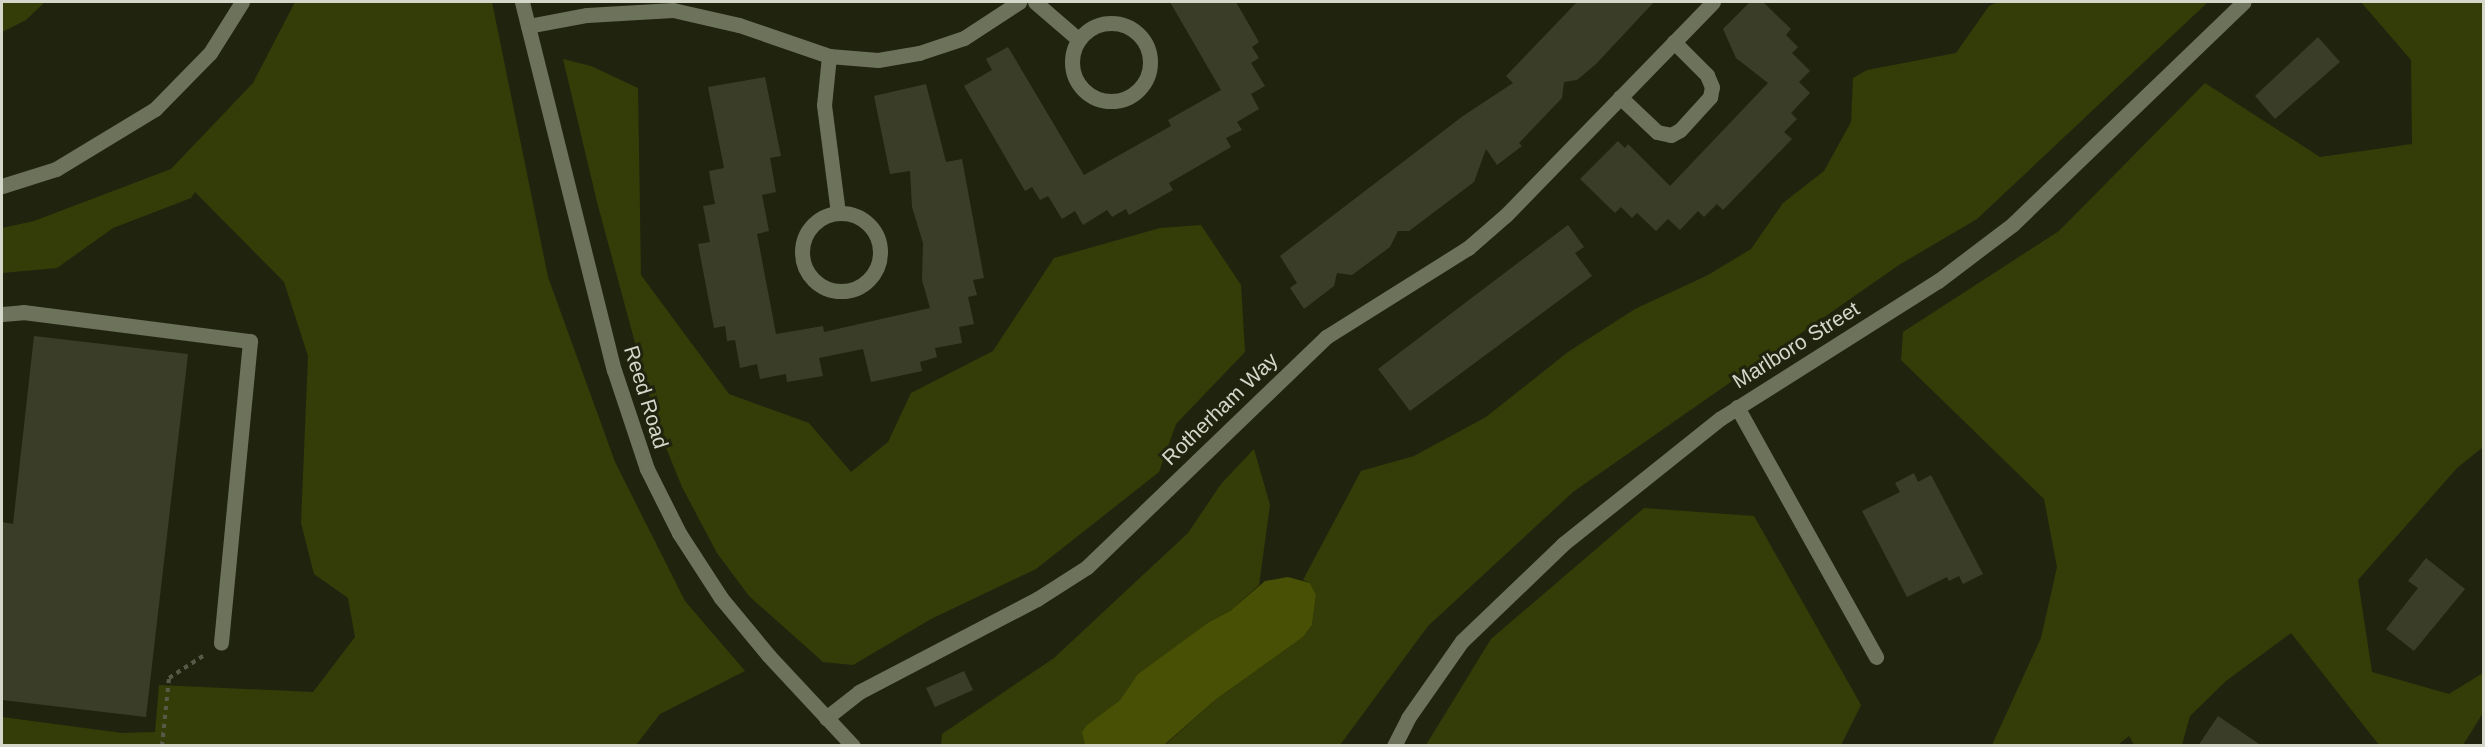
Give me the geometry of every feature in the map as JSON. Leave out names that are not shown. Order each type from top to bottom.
[{"type":"street","points":[[2,186],[56,169],[155,109],[210,53],[242,2]]},
{"type":"street","name":"Reed Road","points":[[522,2],[614,370],[647,469],[679,533],[721,598],[853,746]]},
{"type":"street","points":[[528,26],[587,15],[673,10],[739,25],[829,56],[878,60],[934,49],[978,31],[1018,2]]},
{"type":"street","points":[[1035,2],[1079,40]]},
{"type":"street","name":"Rotherham Way","points":[[826,717],[859,692],[1037,599],[1087,567],[1316,345],[1467,248],[1506,215],[1713,2]]},
{"type":"street","name":"Marlboro Street","points":[[1394,746],[1442,668],[1487,614],[1636,482],[1737,407],[1938,281],[2013,224],[2244,2]]},
{"type":"street","points":[[1104,24],[1133,29],[1150,54],[1150,70],[1144,84],[1119,100],[1104,100],[1089,94],[1073,70],[1073,54],[1079,40],[1089,29],[1104,24]]},
{"type":"street","points":[[1620,97],[1657,132],[1671,135],[1680,130],[1710,97],[1712,87],[1709,78],[1674,42]]},
{"type":"street","points":[[829,56],[824,105],[837,213]]},
{"type":"street","points":[[837,213],[853,215],[866,223],[880,249],[871,277],[844,291],[815,282],[806,270],[802,255],[811,227],[823,217],[837,213]]},
{"type":"street","points":[[2,314],[23,312],[250,341],[221,643]]},
{"type":"street","points":[[1737,407],[1876,657]]},
{"type":"path","points":[[162,746],[169,678],[221,643]]},
{"type":"shaded area","points":[[2,2],[45,2],[26,20],[2,32]]},
{"type":"shaded area","points":[[295,2],[492,2],[548,277],[615,462],[685,601],[745,671],[660,714],[636,745],[2,745],[2,717],[122,733],[155,732],[159,685],[313,692],[355,637],[348,598],[314,574],[301,523],[308,356],[284,282],[195,192],[191,198],[113,228],[57,268],[2,273],[2,228],[34,221],[171,169],[253,83]]},
{"type":"shaded area","points":[[1998,2],[2208,2],[1977,219],[1899,265],[1573,492],[1428,626],[1340,745],[1164,746],[1215,700],[1303,637],[1312,625],[1316,596],[1310,583],[1303,580],[1361,471],[1414,456],[1486,417],[1568,352],[1635,309],[1708,275],[1751,249],[1783,203],[1824,171],[1851,122],[1853,78],[1867,70],[1956,53],[1989,6]]},
{"type":"shaded area","points":[[2361,2],[2483,2],[2483,447],[2457,468],[2358,580],[2372,672],[2449,694],[2483,673],[2483,713],[2463,745],[2379,745],[2291,633],[2226,681],[2190,716],[2182,745],[2134,745],[2129,736],[2118,745],[1992,745],[2041,638],[2057,567],[2044,499],[1901,360],[1903,332],[2059,231],[2205,83],[2320,157],[2412,144],[2411,60]]},
{"type":"shaded area","points":[[563,59],[591,66],[638,88],[641,275],[729,394],[809,423],[851,472],[888,442],[911,393],[993,351],[1054,258],[1160,228],[1201,225],[1241,285],[1245,352],[1176,424],[1159,472],[1036,569],[931,619],[853,665],[823,662],[749,596],[717,553],[682,487],[658,428],[597,202]]},
{"type":"shaded area","points":[[1254,449],[1270,505],[1259,585],[1230,611],[1209,622],[1139,674],[1120,700],[1087,725],[1085,745],[941,746],[942,734],[1054,658],[1188,533],[1221,484]]},
{"type":"shaded area","points":[[1644,508],[1754,516],[1861,705],[1841,745],[1426,745],[1491,639]]},
{"type":"shaded area","points":[[1288,577],[1310,583],[1316,595],[1312,625],[1303,637],[1215,700],[1164,745],[1085,745],[1082,732],[1087,725],[1120,700],[1138,674],[1209,622],[1230,611],[1265,581]]},
{"type":"building","points":[[1170,2],[1236,2],[1259,42],[1252,47],[1259,58],[1251,63],[1265,86],[1251,94],[1259,109],[1237,122],[1242,130],[1226,138],[1231,147],[1169,183],[1173,190],[1129,215],[1126,209],[1112,217],[1107,210],[1083,225],[1075,211],[1062,219],[1048,196],[1040,200],[1032,187],[1025,191],[964,86],[992,70],[986,59],[1008,47],[1084,175],[1171,126],[1168,120],[1221,90]]},
{"type":"building","points":[[1577,2],[1654,2],[1596,64],[1577,80],[1564,82],[1562,98],[1519,143],[1522,146],[1497,165],[1486,149],[1474,182],[1409,231],[1398,231],[1390,247],[1352,275],[1337,273],[1334,286],[1304,309],[1290,288],[1297,283],[1280,256],[1463,116],[1513,83],[1506,76]]},
{"type":"building","points":[[1750,2],[1763,2],[1791,29],[1786,35],[1798,47],[1792,53],[1810,71],[1799,82],[1810,93],[1791,113],[1797,119],[1784,132],[1792,139],[1723,210],[1717,204],[1704,217],[1698,211],[1680,230],[1668,219],[1656,231],[1637,213],[1632,218],[1621,207],[1615,213],[1580,179],[1618,141],[1625,148],[1628,144],[1670,186],[1768,83],[1736,58],[1723,29]]},
{"type":"building","points":[[2318,37],[2340,62],[2275,119],[2255,96]]},
{"type":"building","points":[[765,77],[781,156],[770,158],[776,192],[762,195],[769,231],[757,234],[776,334],[823,326],[824,332],[930,308],[922,280],[923,243],[912,207],[910,171],[890,174],[874,96],[926,84],[946,162],[962,159],[984,278],[973,280],[977,295],[968,297],[974,324],[959,327],[962,343],[935,348],[937,357],[920,362],[922,371],[871,382],[863,349],[819,358],[823,376],[787,382],[786,374],[760,379],[757,364],[740,368],[735,340],[727,341],[725,326],[714,328],[698,244],[710,242],[703,206],[715,204],[709,171],[724,168],[708,87]]},
{"type":"building","points":[[1568,225],[1584,247],[1575,253],[1592,276],[1410,411],[1378,369]]},
{"type":"building","points":[[34,336],[188,354],[146,717],[2,700],[2,522],[13,524]]},
{"type":"building","points":[[1914,473],[1918,482],[1931,475],[1983,574],[1963,584],[1959,576],[1949,581],[1947,577],[1907,597],[1862,511],[1900,492],[1895,483]]},
{"type":"building","points":[[2426,558],[2465,589],[2414,651],[2386,629],[2418,588],[2408,581]]},
{"type":"building","points":[[964,671],[973,690],[935,707],[926,688]]},
{"type":"building","points":[[2218,716],[2262,746],[2198,746]]}]
